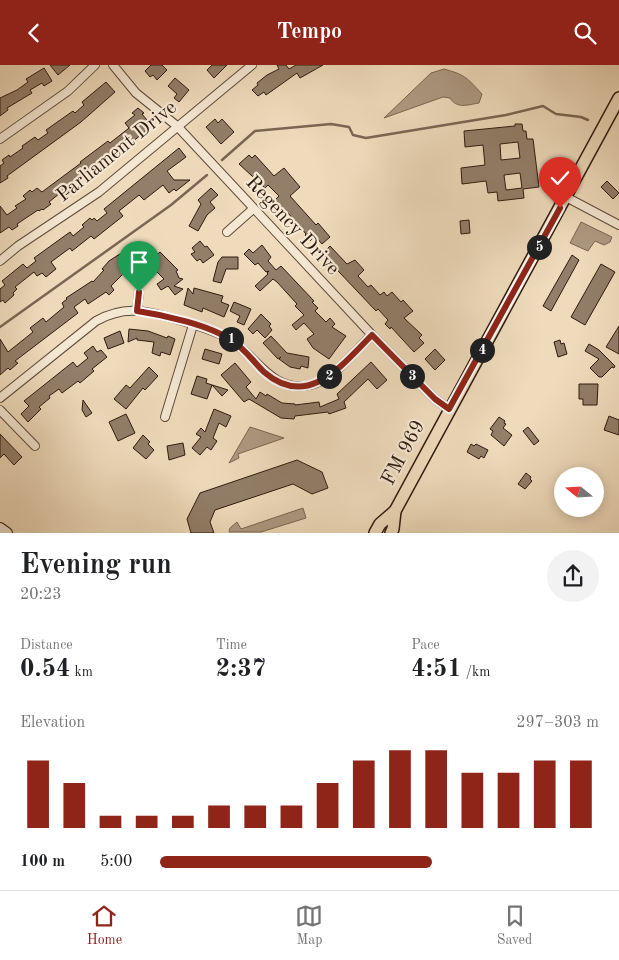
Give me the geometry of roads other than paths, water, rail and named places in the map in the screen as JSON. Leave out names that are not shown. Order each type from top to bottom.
[{"type":"main road","name":"FM 969","points":[[375,533],[380,524],[395,511],[619,98]]},
{"type":"main road","name":"FM 969","points":[[391,533],[395,511]]},
{"type":"main road","points":[[0,528],[8,533]]},
{"type":"street","points":[[0,139],[68,91],[95,65]]},
{"type":"street","name":"Regency Drive","points":[[113,65],[136,93],[176,126],[372,335],[435,399],[449,409]]},
{"type":"street","name":"Parliament Drive","points":[[1,258],[99,192],[250,65]]},
{"type":"street","points":[[566,197],[619,225]]},
{"type":"street","points":[[227,232],[253,209]]},
{"type":"street","points":[[137,311],[139,292]]},
{"type":"street","points":[[0,398],[96,321],[109,314],[137,311],[193,325],[230,339],[274,379],[284,384],[298,386],[310,385],[332,374],[372,335]]},
{"type":"street","points":[[165,417],[193,325]]},
{"type":"street","points":[[0,410],[35,447]]},
{"type":"waterway","points":[[222,160],[255,131],[331,124],[349,127],[353,135],[366,138],[506,115],[543,106],[556,114],[581,117],[588,120]]},
{"type":"waterway","points":[[0,327],[171,205],[207,175]]}]
